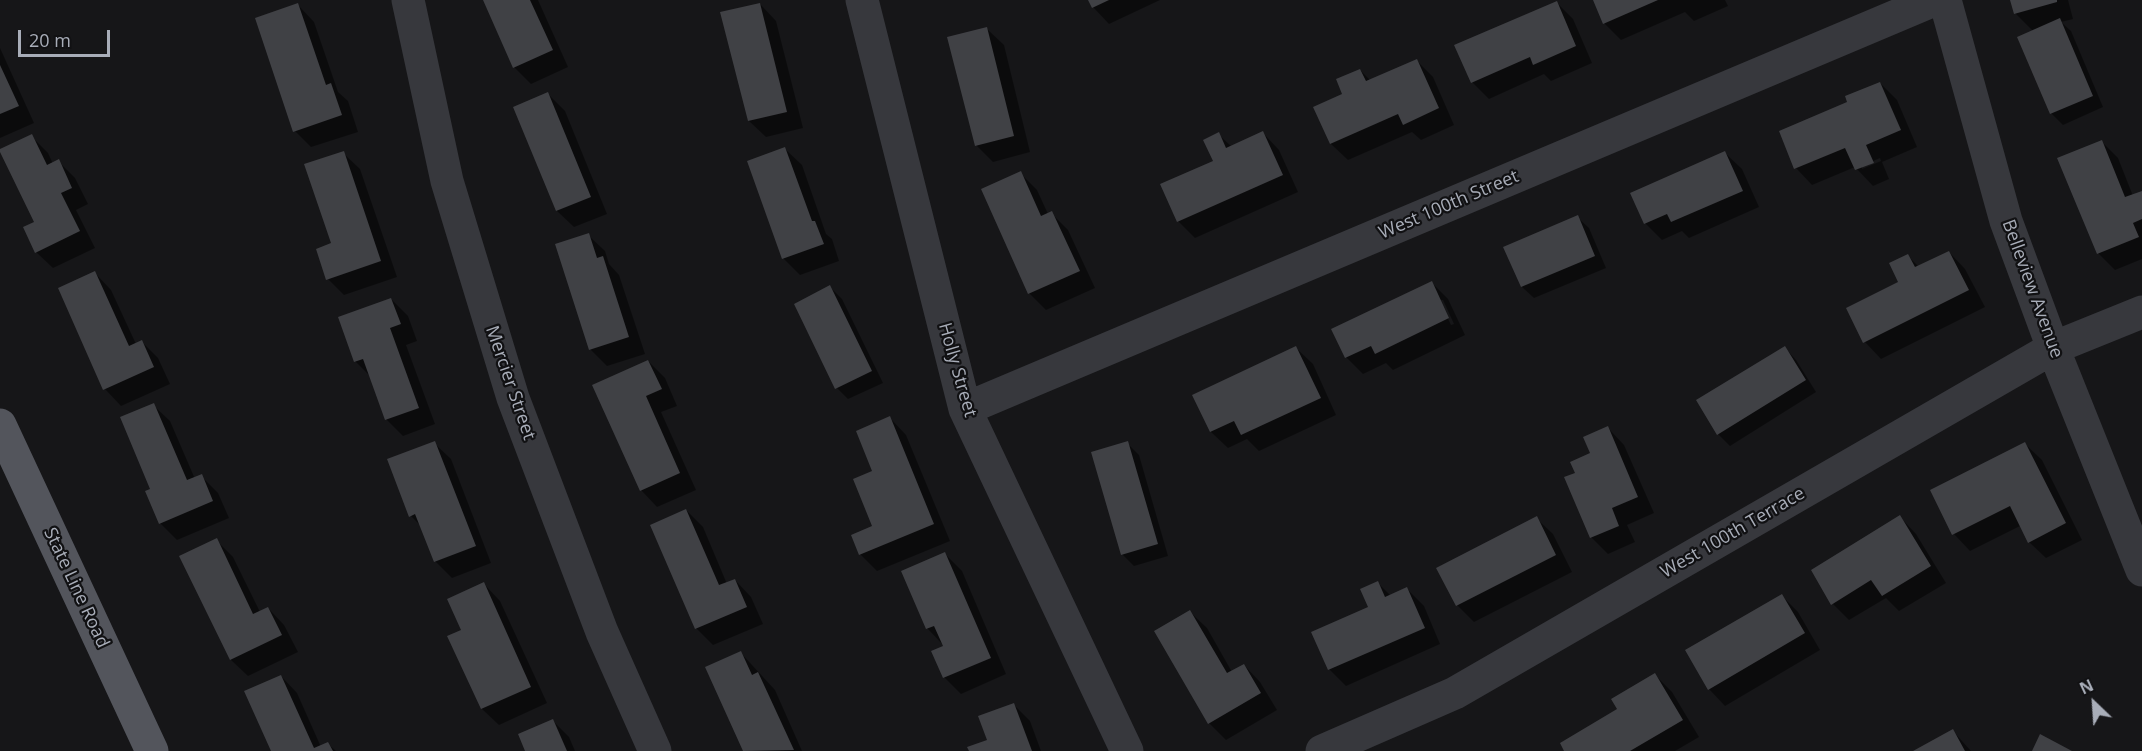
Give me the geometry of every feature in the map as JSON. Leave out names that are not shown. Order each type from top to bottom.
[{"type":"main road","name":"State Line Road","points":[[0,425],[152,751]]},
{"type":"street","name":"Mercier Street","points":[[408,0],[447,181],[513,398],[602,632],[655,751]]},
{"type":"street","name":"Holly Street","points":[[862,0],[965,409],[1127,751]]},
{"type":"street","name":"West 100th Street","points":[[965,409],[1934,0]]},
{"type":"street","name":"Belleview Avenue","points":[[1945,0],[2006,222],[2053,348],[2142,570]]},
{"type":"street","name":"West 100th Terrace","points":[[1322,751],[1455,693],[2053,348],[2142,312]]},
{"type":"building","points":[[483,0],[530,0],[553,50],[513,68]]},
{"type":"building","points":[[1088,0],[1109,0],[1092,8]]},
{"type":"building","points":[[1593,0],[1658,0],[1603,24]]},
{"type":"building","points":[[2010,0],[2057,0],[2057,2],[2014,14]]},
{"type":"building","points":[[1557,1],[1576,46],[1533,65],[1530,57],[1471,83],[1454,45]]},
{"type":"building","points":[[298,3],[326,85],[331,83],[342,115],[293,132],[255,18]]},
{"type":"building","points":[[760,3],[787,112],[748,121],[720,12]]},
{"type":"building","points":[[2060,18],[2093,96],[2050,114],[2017,37]]},
{"type":"building","points":[[987,27],[1014,136],[975,146],[947,37]]},
{"type":"building","points":[[1417,59],[1439,108],[1403,125],[1398,114],[1330,144],[1313,107],[1342,94],[1336,79],[1360,69],[1366,81]]},
{"type":"building","points":[[0,65],[19,106],[0,114]]},
{"type":"building","points":[[1880,82],[1901,130],[1866,145],[1874,163],[1855,170],[1845,148],[1794,169],[1779,131],[1847,102],[1845,96]]},
{"type":"building","points":[[548,92],[591,197],[556,211],[513,107]]},
{"type":"building","points":[[1263,131],[1283,175],[1177,222],[1160,184],[1213,161],[1203,140],[1219,132],[1226,148]]},
{"type":"building","points":[[32,134],[47,165],[59,159],[72,188],[61,193],[80,231],[35,253],[23,227],[34,222],[0,152],[0,149]]},
{"type":"building","points":[[2102,140],[2125,197],[2142,191],[2142,219],[2133,223],[2139,237],[2097,254],[2057,158]]},
{"type":"building","points":[[785,147],[812,221],[815,221],[824,244],[782,259],[747,161]]},
{"type":"building","points":[[344,151],[381,261],[326,280],[316,249],[331,243],[304,164]]},
{"type":"building","points":[[1725,151],[1743,191],[1671,222],[1667,214],[1644,224],[1630,193]]},
{"type":"building","points":[[1021,171],[1041,216],[1052,211],[1080,271],[1028,294],[981,189]]},
{"type":"building","points":[[1578,215],[1595,256],[1521,287],[1503,247]]},
{"type":"building","points":[[589,233],[597,258],[603,256],[629,337],[589,350],[555,244]]},
{"type":"building","points":[[1949,251],[1969,290],[1863,343],[1846,308],[1898,282],[1889,263],[1908,254],[1915,267]]},
{"type":"building","points":[[95,271],[129,346],[142,340],[154,367],[103,390],[58,288]]},
{"type":"building","points":[[1432,281],[1449,318],[1375,354],[1371,346],[1345,358],[1331,329]]},
{"type":"building","points":[[830,285],[872,371],[835,389],[794,304]]},
{"type":"building","points":[[391,298],[401,324],[390,328],[419,408],[385,420],[363,359],[354,362],[338,317]]},
{"type":"building","points":[[1296,346],[1321,398],[1241,435],[1234,421],[1210,432],[1192,395]]},
{"type":"building","points":[[1785,346],[1806,380],[1717,435],[1696,400]]},
{"type":"building","points":[[648,360],[662,389],[646,396],[680,473],[640,491],[592,385]]},
{"type":"building","points":[[154,403],[187,480],[202,474],[213,501],[159,524],[145,491],[150,489],[120,417]]},
{"type":"building","points":[[890,416],[934,524],[859,555],[851,535],[872,526],[853,479],[872,471],[856,431]]},
{"type":"building","points":[[1608,426],[1638,497],[1612,508],[1619,526],[1590,538],[1564,477],[1575,473],[1570,462],[1590,453],[1583,437]]},
{"type":"building","points":[[435,441],[476,546],[434,562],[415,514],[409,517],[387,459]]},
{"type":"building","points":[[1128,441],[1158,544],[1121,555],[1091,452]]},
{"type":"building","points":[[2025,442],[2066,523],[2028,543],[2010,506],[1952,535],[1930,490]]},
{"type":"building","points":[[686,509],[719,585],[735,579],[747,607],[695,629],[650,525]]},
{"type":"building","points":[[1900,515],[1931,566],[1882,596],[1871,580],[1831,605],[1811,570]]},
{"type":"building","points":[[1537,516],[1556,555],[1456,606],[1436,568]]},
{"type":"building","points":[[217,538],[253,614],[268,607],[282,635],[230,660],[179,556]]},
{"type":"building","points":[[945,552],[991,658],[943,678],[931,651],[943,646],[934,626],[926,629],[901,571]]},
{"type":"building","points":[[1378,581],[1385,597],[1407,587],[1425,628],[1328,670],[1311,632],[1368,607],[1360,589]]},
{"type":"building","points":[[484,582],[531,687],[481,709],[447,636],[461,630],[447,599]]},
{"type":"building","points":[[1782,594],[1805,633],[1708,690],[1685,650]]},
{"type":"building","points":[[1190,610],[1227,673],[1244,664],[1261,693],[1208,724],[1154,631]]},
{"type":"building","points":[[741,651],[752,675],[758,672],[794,750],[743,751],[705,667]]},
{"type":"building","points":[[1655,673],[1683,720],[1630,751],[1564,751],[1560,743],[1617,709],[1611,699]]},
{"type":"building","points":[[281,675],[314,748],[328,742],[333,751],[271,751],[244,691]]},
{"type":"building","points":[[1014,703],[1032,751],[969,751],[967,747],[987,740],[978,716]]},
{"type":"building","points":[[553,719],[567,751],[525,751],[518,734]]},
{"type":"building","points":[[1953,729],[1965,751],[1913,751]]},
{"type":"building","points":[[2040,734],[2072,751],[2032,751]]}]
